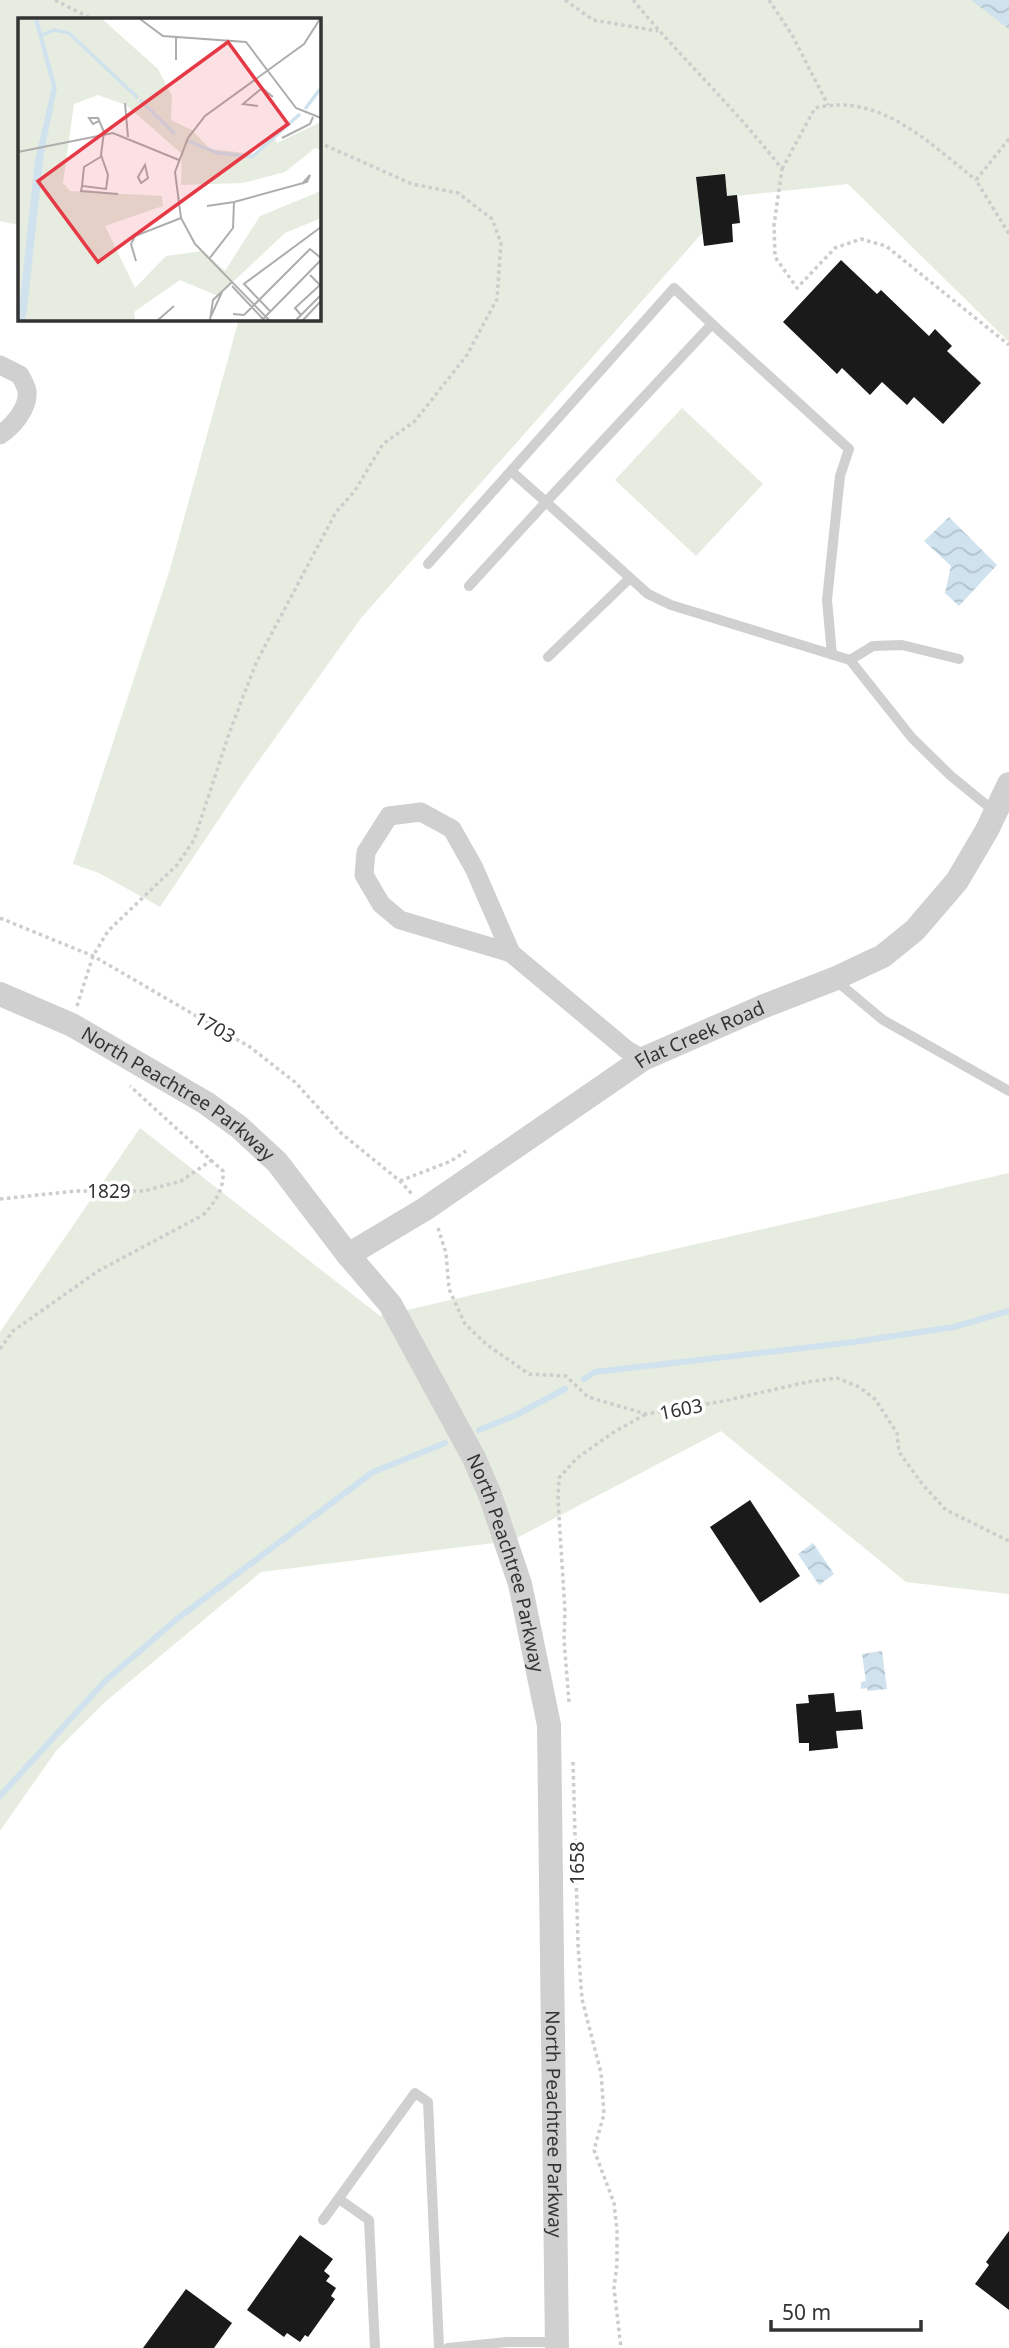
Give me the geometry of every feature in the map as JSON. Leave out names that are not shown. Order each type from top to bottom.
[{"type":"street","points":[[0,365],[20,374],[27,391],[23,409],[9,429],[0,435]]},
{"type":"street","name":"Flat Creek Road","points":[[348,1255],[425,1209],[643,1059],[883,956],[915,930],[957,881],[1002,816],[1009,784]]},
{"type":"street","points":[[511,953],[474,868],[452,829],[421,812],[388,816],[366,852],[364,875],[381,904],[400,920],[511,953],[627,1050],[643,1059]]},
{"type":"street","name":"North Peachtree Parkway","points":[[0,994],[72,1026],[206,1103],[239,1127],[277,1162],[348,1255],[390,1304],[474,1458],[491,1495],[520,1584],[550,1725],[557,2345]]},
{"type":"lane","points":[[428,564],[674,288],[849,449],[840,476],[827,600],[832,655]]},
{"type":"lane","points":[[469,586],[712,324]]},
{"type":"lane","points":[[511,471],[648,594],[671,605],[850,660],[912,738],[951,776],[1002,816]]},
{"type":"lane","points":[[548,657],[629,579]]},
{"type":"lane","points":[[850,660],[873,646],[902,645],[959,659]]},
{"type":"lane","points":[[834,979],[883,1020],[1009,1091]]},
{"type":"lane","points":[[323,2220],[415,2093],[428,2102],[439,2348]]},
{"type":"lane","points":[[339,2199],[369,2220],[375,2348]]},
{"type":"lane","points":[[448,2348],[507,2342],[557,2345]]},
{"type":"path","points":[[55,0],[90,18]]},
{"type":"path","points":[[565,0],[593,20],[660,31]]},
{"type":"path","points":[[633,0],[694,71],[752,130],[782,169]]},
{"type":"path","points":[[769,0],[792,35],[828,105]]},
{"type":"path","points":[[1009,234],[976,180],[889,115],[857,106],[828,105],[815,108],[782,169],[774,226],[775,257],[797,288],[835,248],[861,239],[886,246],[1009,345]]},
{"type":"path","points":[[976,180],[1009,139]]},
{"type":"path","points":[[93,956],[108,931],[177,865],[194,840],[256,663],[336,512],[354,492],[383,444],[415,421],[467,355],[497,299],[501,243],[492,219],[458,193],[412,184],[320,143]]},
{"type":"path","name":"1703","points":[[0,918],[93,956],[250,1046],[296,1083],[342,1134],[400,1181]]},
{"type":"path","name":"1829","points":[[0,1199],[76,1191],[145,1191],[181,1181],[212,1160],[223,1171],[223,1182],[215,1201],[203,1215],[98,1271],[13,1331],[0,1349]]},
{"type":"path","name":"1603","points":[[400,1181],[440,1230],[446,1253],[449,1289],[465,1324],[486,1345],[529,1374],[566,1376],[588,1397],[646,1415],[837,1378],[859,1387],[875,1399],[897,1433],[899,1452],[923,1485],[946,1510],[1009,1541]]},
{"type":"path","points":[[569,1705],[564,1640],[559,1478],[577,1458],[614,1432],[646,1415]]},
{"type":"path","name":"1658","points":[[573,1753],[582,1998],[601,2073],[604,2113],[594,2150],[614,2203],[617,2253],[614,2288],[621,2348]]},
{"type":"shaded area","points":[[0,0],[1009,0],[1009,342],[848,184],[735,196],[361,618],[245,780],[160,907],[99,873],[73,864],[170,569],[239,320],[320,320],[320,18],[18,18],[18,225],[0,221]]},
{"type":"shaded area","points":[[682,408],[763,484],[696,556],[615,480]]},
{"type":"shaded area","points":[[140,1128],[380,1316],[1009,1173],[1009,1594],[906,1582],[721,1431],[511,1541],[261,1572],[105,1702],[56,1751],[0,1831],[0,1332]]},
{"type":"water","points":[[971,0],[1009,0],[1009,29]]},
{"type":"water","points":[[949,517],[997,565],[959,606],[945,593],[951,566],[924,541]]},
{"type":"water","points":[[813,1543],[834,1574],[819,1585],[798,1554]]},
{"type":"water","points":[[882,1651],[887,1689],[861,1689],[861,1682],[866,1681],[862,1654]]},
{"type":"building","points":[[725,174],[727,196],[737,195],[740,223],[732,224],[733,242],[704,246],[696,177]]},
{"type":"building","points":[[841,260],[877,294],[881,290],[929,336],[935,329],[952,346],[947,351],[981,383],[943,424],[914,397],[907,405],[882,382],[870,395],[842,368],[837,374],[783,322]]},
{"type":"building","points":[[750,1500],[800,1576],[760,1603],[710,1527]]},
{"type":"building","points":[[834,1693],[836,1712],[861,1710],[863,1729],[836,1731],[838,1748],[809,1751],[809,1743],[799,1743],[796,1704],[809,1703],[808,1695]]},
{"type":"building","points":[[1009,2231],[1009,2310],[975,2284],[989,2265],[986,2262]]},
{"type":"building","points":[[300,2235],[333,2259],[324,2271],[330,2276],[326,2281],[336,2288],[331,2296],[335,2299],[308,2337],[305,2335],[300,2342],[287,2333],[284,2337],[247,2310]]},
{"type":"building","points":[[186,2289],[232,2323],[214,2348],[143,2348]]},
{"type":"waterway","points":[[584,1379],[595,1372],[854,1342],[954,1327],[1009,1311]]},
{"type":"waterway","points":[[479,1430],[514,1416],[565,1389]]},
{"type":"waterway","points":[[0,1796],[106,1680],[177,1619],[373,1472],[445,1443]]}]
